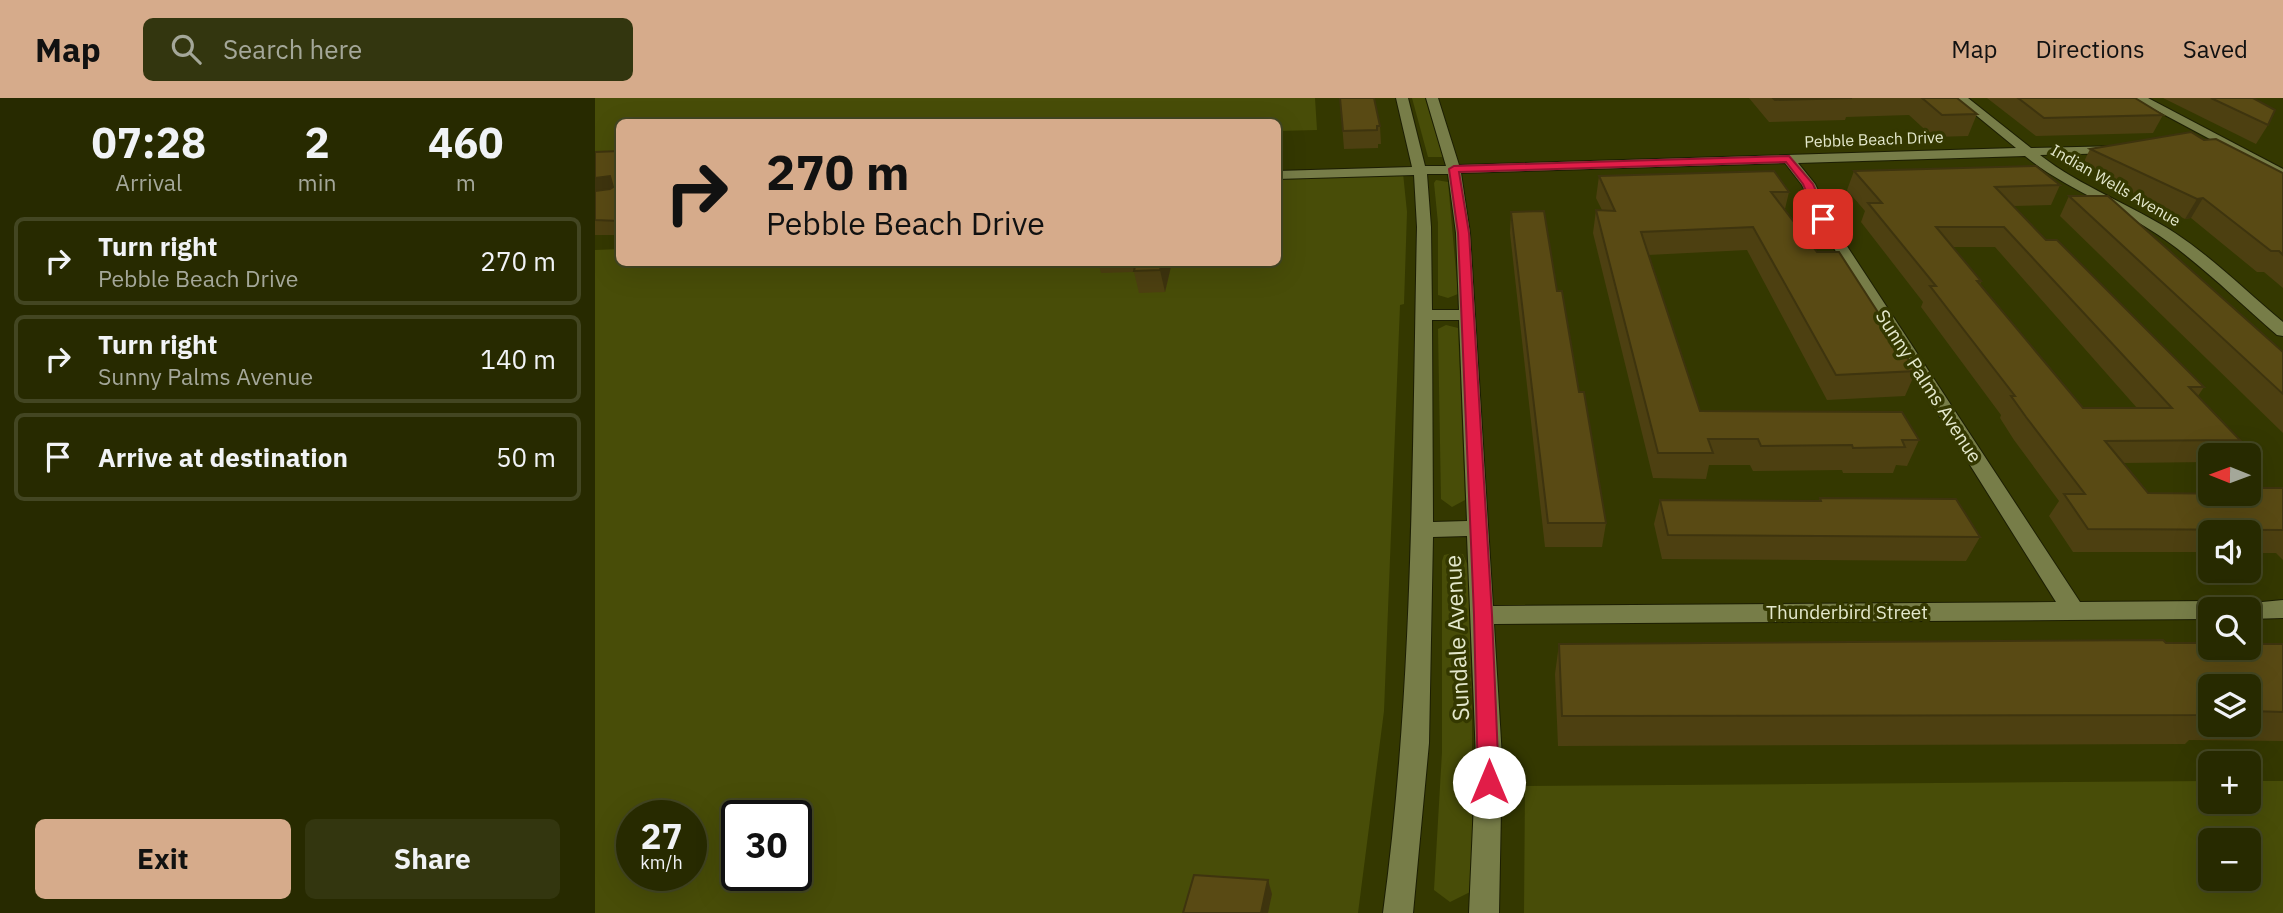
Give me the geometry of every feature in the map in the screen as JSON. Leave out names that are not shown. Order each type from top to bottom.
[{"type":"street","name":"Sundale Avenue","points":[[1398,913],[1407,850],[1417,737],[1424,227],[1420,171],[1402,98]]},
{"type":"street","name":"Sundale Avenue","points":[[1432,98],[1454,169],[1461,206],[1489,758],[1484,913]]},
{"type":"street","name":"Indian Wells Avenue","points":[[1961,98],[2070,183],[2153,224],[2283,331]]},
{"type":"street","points":[[2139,98],[2283,174]]},
{"type":"street","points":[[2193,144],[2218,141]]},
{"type":"street","name":"Pebble Beach Drive","points":[[1281,175],[2139,148]]},
{"type":"street","name":"Sunny Palms Avenue","points":[[1789,159],[1808,184],[1832,234],[2074,611]]},
{"type":"street","points":[[1423,315],[1467,315]]},
{"type":"street","name":"Sundale Avenue","points":[[1421,530],[1479,528]]},
{"type":"street","points":[[2261,610],[2283,609]]},
{"type":"street","name":"Thunderbird Street","points":[[1483,615],[2198,610]]},
{"type":"green space","points":[[595,98],[1315,98],[1317,130],[1281,131],[1281,119],[616,119],[616,154],[595,156]]},
{"type":"green space","points":[[1412,98],[1425,98],[1443,157],[1428,157]]},
{"type":"green space","points":[[1403,173],[1407,212],[1404,304],[1400,305],[1384,711],[1358,913],[595,913],[595,250],[616,249],[616,266],[1281,266],[1281,177]]},
{"type":"green space","points":[[1436,180],[1448,182],[1458,294],[1448,298],[1438,295]]},
{"type":"green space","points":[[1446,325],[1458,328],[1465,500],[1452,507],[1441,499],[1438,329]]},
{"type":"green space","points":[[1463,554],[1468,566],[1472,708],[1472,891],[1450,902],[1434,890],[1442,752],[1442,561],[1444,555]]},
{"type":"green space","points":[[2198,781],[2198,814],[2261,814],[2261,781],[2283,781],[2283,913],[1524,913],[1525,786]]},
{"type":"building","points":[[1340,98],[1374,98],[1380,126],[1377,126],[1377,130],[1343,131]]},
{"type":"building","points":[[1773,98],[1852,98],[1775,100]]},
{"type":"building","points":[[1922,98],[1957,98],[1977,114],[1942,115]]},
{"type":"building","points":[[2018,98],[2135,98],[2163,115],[2044,118]]},
{"type":"building","points":[[2211,98],[2253,98],[2275,110],[2268,125]]},
{"type":"building","points":[[2191,132],[2204,140],[2216,139],[2283,173],[2283,255],[2279,251],[2271,251],[2203,198],[2197,199],[2090,149]]},
{"type":"building","points":[[616,151],[616,221],[595,220],[595,191],[613,187],[610,176],[595,178],[595,152]]},
{"type":"building","points":[[2036,166],[2060,185],[1995,187],[2046,240],[2057,240],[2204,387],[2189,387],[2240,440],[2105,441],[2148,493],[2198,493],[2198,506],[2261,506],[2261,488],[2283,488],[2283,530],[2261,530],[2261,520],[2198,520],[2198,530],[2088,529],[2064,494],[2085,494],[2011,396],[2015,396],[1930,286],[1936,286],[1868,203],[1882,203],[1854,171]],"holes":[[[1936,227],[2004,227],[2172,408],[2083,408],[1977,281],[1981,281]]]},
{"type":"building","points":[[1774,171],[1789,192],[1771,192],[1817,252],[1839,252],[1916,371],[1836,375],[1753,227],[1641,232],[1700,411],[1902,412],[1919,440],[1902,440],[1905,447],[1853,448],[1852,445],[1761,446],[1758,439],[1708,439],[1713,453],[1658,453],[1596,210],[1615,211],[1599,176]]},
{"type":"building","points":[[2069,196],[2108,196],[2283,352],[2283,394]]},
{"type":"building","points":[[1544,211],[1557,291],[1562,291],[1579,392],[1584,392],[1606,523],[1548,523],[1511,212]]},
{"type":"building","points":[[1135,266],[1161,266],[1160,270],[1134,271]]},
{"type":"building","points":[[1820,498],[1956,499],[1980,537],[1668,535],[1660,500],[1821,501]]},
{"type":"building","points":[[2163,640],[2166,643],[2198,643],[2198,660],[2261,660],[2261,644],[2283,644],[2283,712],[2261,711],[2261,674],[2198,674],[2198,715],[1562,716],[1559,644]]},
{"type":"building","points":[[1194,875],[1268,880],[1261,913],[1183,913]]},
{"type":"route","points":[[1489,782],[1463,233],[1454,169],[1789,159],[1808,184],[1823,219]]}]
